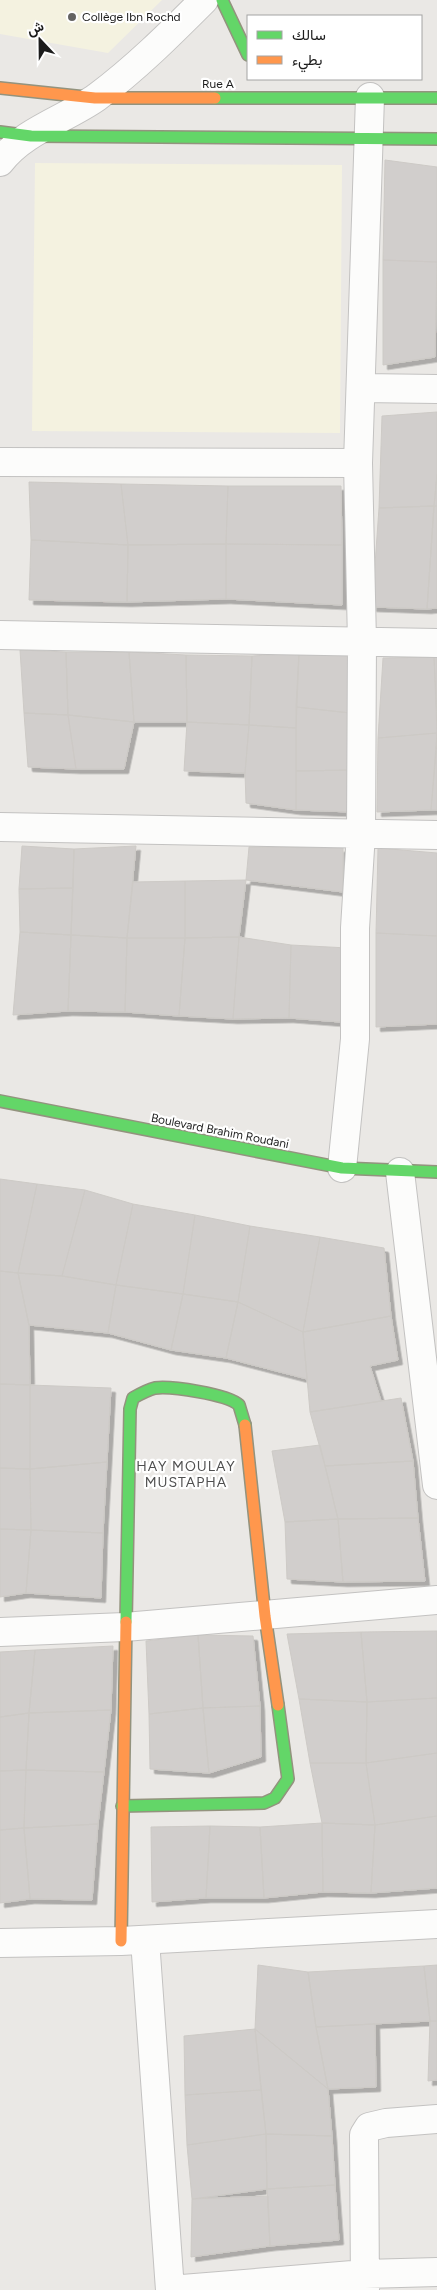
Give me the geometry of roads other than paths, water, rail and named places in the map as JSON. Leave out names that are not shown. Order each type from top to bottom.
[{"type":"street","points":[[0,162],[10,149],[95,98],[141,63],[204,0]]},
{"type":"street","points":[[222,0],[247,53]]},
{"type":"street","points":[[262,85],[268,98]]},
{"type":"street","name":"Rue A","points":[[0,88],[95,98],[437,98]]},
{"type":"street","points":[[342,1168],[355,1039],[355,928],[361,833],[362,642],[358,463],[362,388],[370,97]]},
{"type":"street","points":[[0,132],[31,136],[437,139]]},
{"type":"street","points":[[362,388],[437,389]]},
{"type":"street","points":[[0,462],[358,463]]},
{"type":"street","points":[[0,635],[437,643]]},
{"type":"street","points":[[0,827],[437,836]]},
{"type":"street","name":"Boulevard Brahim Roudani","points":[[0,1101],[148,1132],[342,1168],[400,1172],[437,1172]]},
{"type":"street","points":[[400,1172],[437,1485]]},
{"type":"street","points":[[122,1806],[264,1803],[275,1798],[288,1779],[265,1616],[241,1408],[233,1401],[219,1397],[159,1388],[144,1391],[133,1398],[130,1409],[122,1806],[133,1941],[170,2290],[365,2282],[437,2272]]},
{"type":"street","points":[[0,1632],[125,1627],[437,1600]]},
{"type":"street","points":[[0,1943],[133,1941],[437,1924]]},
{"type":"street","points":[[365,2282],[364,2134],[369,2127],[386,2123],[437,2119]]},
{"type":"place","name":"Collège Ibn Rochd","points":[[72,17]]},
{"type":"district","name":"HAY MOULAY MUSTAPHA","points":[[186,1474]]}]
